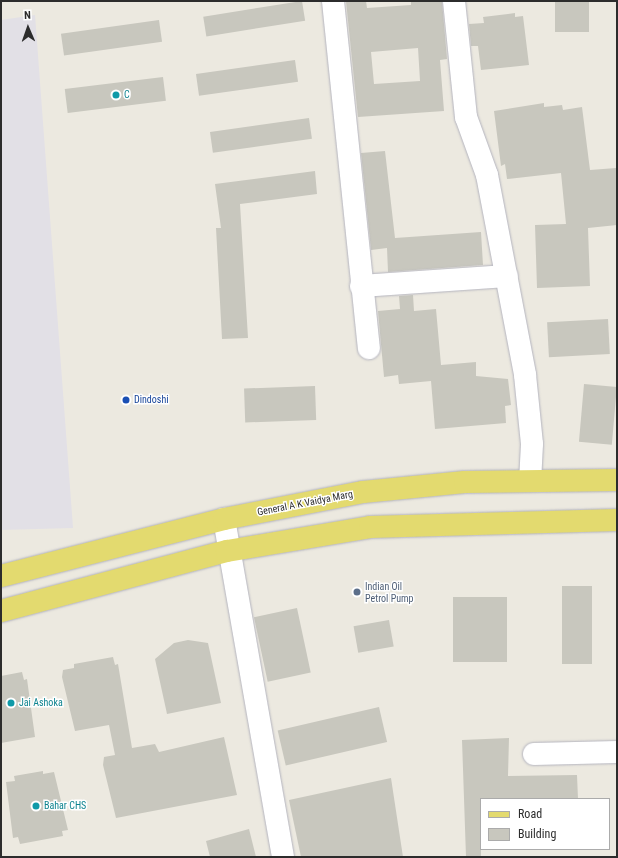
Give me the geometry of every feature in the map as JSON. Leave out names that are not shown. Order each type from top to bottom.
[{"type":"main road","name":"General A K Vaidya Marg","points":[[1,576],[224,519],[362,492],[530,479],[617,480]]},
{"type":"main road","points":[[1,611],[227,551],[370,527],[617,520]]},
{"type":"street","points":[[333,1],[368,348]]},
{"type":"street","points":[[454,1],[466,117],[487,175],[507,276],[527,392],[532,444],[530,479]]},
{"type":"street","points":[[361,286],[507,276]]},
{"type":"street","points":[[224,519],[227,551],[283,857]]},
{"type":"street","points":[[534,754],[617,752]]},
{"type":"shaded area","points":[[35,15],[73,528],[1,530],[1,20]]},
{"type":"building","points":[[302,1],[305,21],[206,36],[203,17]]},
{"type":"building","points":[[346,1],[366,1],[367,8],[411,5],[411,1],[442,1],[447,59],[440,60],[444,111],[358,117]],"holes":[[[418,48],[420,81],[374,84],[371,52]]]},
{"type":"building","points":[[555,1],[589,1],[589,32],[555,32]]},
{"type":"building","points":[[515,13],[515,17],[523,16],[529,65],[481,70],[478,46],[471,46],[469,24],[484,23],[483,17]]},
{"type":"building","points":[[159,20],[162,42],[64,56],[61,34]]},
{"type":"building","points":[[295,60],[298,82],[199,96],[196,74]]},
{"type":"building","name":"C","points":[[163,77],[166,101],[68,113],[65,89]]},
{"type":"building","points":[[544,103],[544,107],[562,105],[563,110],[582,107],[590,170],[616,168],[617,225],[588,228],[590,286],[537,288],[535,225],[566,224],[561,173],[507,179],[505,164],[501,166],[494,111]]},
{"type":"building","points":[[309,118],[312,139],[213,153],[210,132]]},
{"type":"building","points":[[385,151],[395,238],[481,232],[483,265],[388,272],[387,248],[371,250],[361,153]]},
{"type":"building","points":[[315,171],[317,194],[240,204],[248,338],[222,339],[216,228],[221,228],[215,184]]},
{"type":"building","points":[[413,295],[414,311],[436,309],[441,365],[476,362],[476,376],[508,379],[511,405],[505,406],[506,423],[435,429],[431,381],[399,384],[398,375],[384,377],[378,311],[400,309],[399,296]]},
{"type":"building","points":[[608,319],[610,354],[549,357],[547,322]]},
{"type":"building","points":[[584,384],[617,387],[612,445],[579,442]]},
{"type":"building","points":[[315,386],[316,420],[245,422],[244,388]]},
{"type":"building","points":[[562,586],[592,586],[592,664],[562,664]]},
{"type":"building","points":[[453,597],[507,597],[507,662],[453,662]]},
{"type":"building","points":[[297,608],[311,673],[268,682],[254,617]]},
{"type":"building","points":[[389,620],[394,647],[358,653],[354,626]]},
{"type":"building","points":[[188,640],[208,643],[221,703],[167,714],[155,659],[174,643]]},
{"type":"building","points":[[113,657],[115,665],[118,664],[132,748],[155,744],[159,752],[224,737],[237,795],[116,818],[103,765],[104,757],[115,755],[109,725],[75,731],[62,677],[63,670],[74,668],[74,664]]},
{"type":"building","name":"Jai Ashoka","points":[[22,672],[24,680],[27,679],[35,737],[1,743],[1,676]]},
{"type":"building","points":[[379,707],[387,742],[286,765],[278,730]]},
{"type":"building","points":[[509,738],[508,776],[577,775],[578,798],[480,798],[481,857],[466,857],[462,740]]},
{"type":"building","name":"Bahar CHS","points":[[43,771],[43,774],[54,772],[68,830],[62,831],[63,836],[20,844],[18,837],[13,838],[6,782],[15,781],[14,776]]},
{"type":"building","points":[[391,778],[403,857],[301,857],[289,800]]},
{"type":"building","points":[[249,829],[256,857],[210,857],[206,841]]},
{"type":"place","name":"C","points":[[116,95]]},
{"type":"place","name":"Dindoshi","points":[[126,400]]},
{"type":"place","name":"Indian Oil Petrol Pump","points":[[357,592]]},
{"type":"place","name":"Jai Ashoka","points":[[11,703]]},
{"type":"place","name":"Bahar CHS","points":[[36,806]]}]
